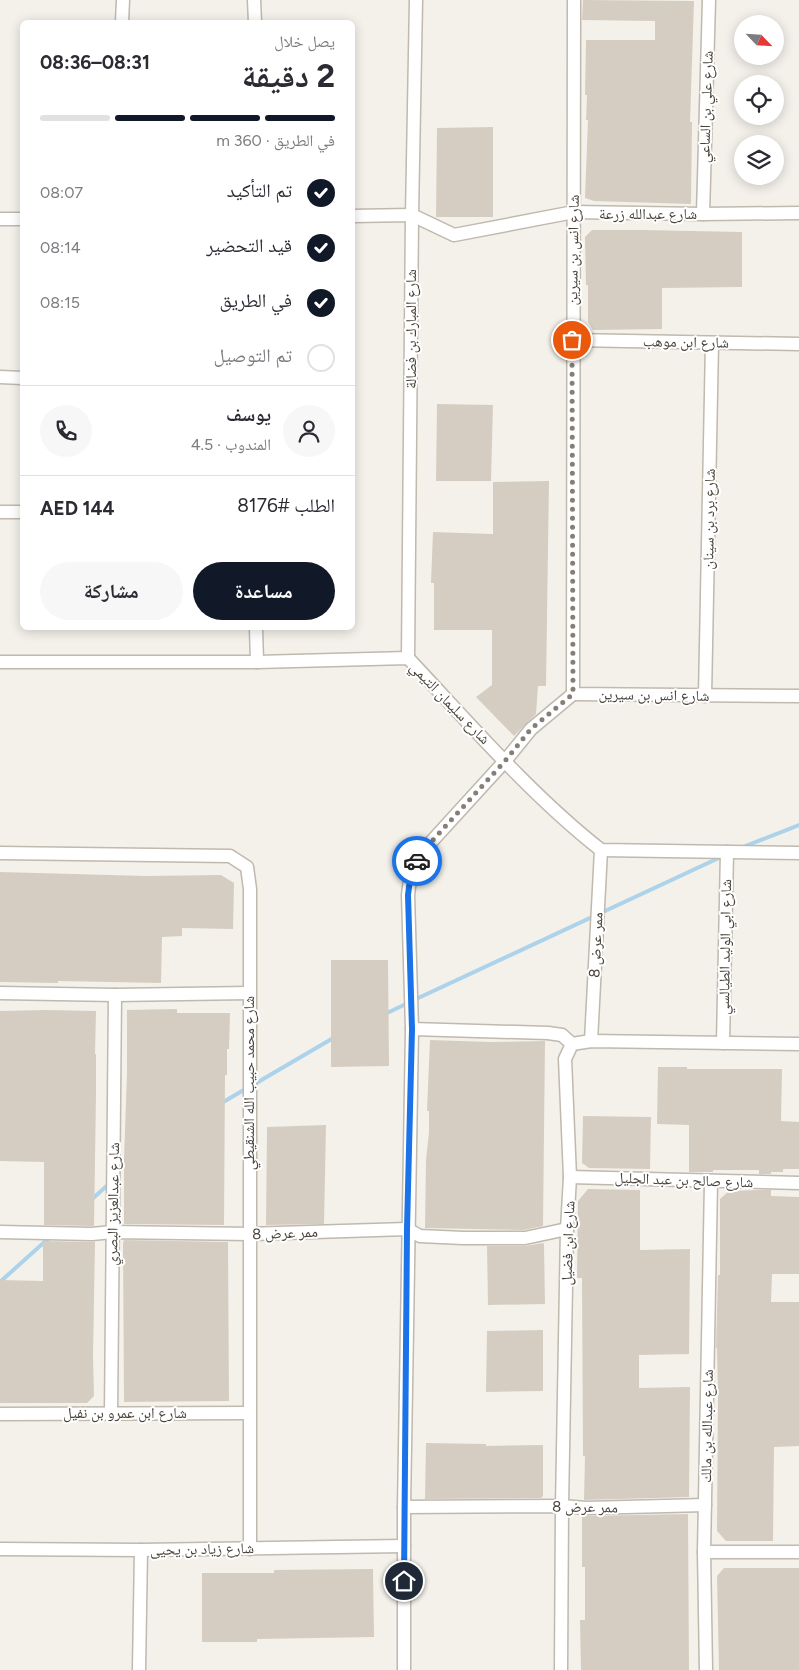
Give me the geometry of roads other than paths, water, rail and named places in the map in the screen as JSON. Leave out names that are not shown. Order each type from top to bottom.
[{"type":"street","points":[[122,20],[123,0]]},
{"type":"street","points":[[254,0],[254,20]]},
{"type":"street","name":"شارع المبارك بن فضالة","points":[[408,658],[416,0]]},
{"type":"street","name":"شارع انس بن سيرين","points":[[574,0],[572,340],[573,694],[799,696]]},
{"type":"street","name":"شارع علي بن الساعي","points":[[703,214],[709,0]]},
{"type":"street","name":"شارع عبدالله زرعة","points":[[355,216],[412,215],[454,235],[574,212],[799,213]]},
{"type":"street","points":[[0,219],[20,219]]},
{"type":"street","name":"شارع ابن موهب","points":[[572,340],[799,344]]},
{"type":"street","name":"شارع برد بن سينان","points":[[705,696],[712,343]]},
{"type":"street","points":[[0,377],[20,378]]},
{"type":"street","points":[[0,512],[20,512]]},
{"type":"street","points":[[256,630],[257,662]]},
{"type":"street","name":"شارع سليمان التيمي","points":[[0,662],[257,662],[408,658],[505,761],[579,833],[601,850]]},
{"type":"street","points":[[404,1670],[407,1229],[412,1029],[408,895],[411,871],[422,852],[505,761],[531,729],[573,694]]},
{"type":"street","points":[[601,850],[799,853]]},
{"type":"street","name":"ممر عرض 8","points":[[591,1041],[601,850]]},
{"type":"street","name":"شارع ابي الوليد الطيالسي","points":[[723,1042],[727,852]]},
{"type":"street","name":"شارع محمد حبيب الله الشنقيطي","points":[[0,853],[230,856],[247,867],[250,889],[250,1549]]},
{"type":"street","points":[[0,992],[115,995],[249,993]]},
{"type":"street","name":"شارع عبدالعزيز البصري","points":[[111,1414],[115,995]]},
{"type":"street","points":[[412,1029],[548,1033],[562,1035],[572,1044],[591,1041],[799,1044]]},
{"type":"street","name":"شارع ابن فضيل","points":[[561,1670],[562,1506],[570,1177],[565,1059],[572,1044]]},
{"type":"street","name":"شارع صالح بن عبد الجليل","points":[[570,1177],[799,1183]]},
{"type":"street","name":"شارع عبدالله بن مالك","points":[[706,1670],[704,1552],[711,1182]]},
{"type":"street","name":"ممر عرض 8","points":[[0,1232],[250,1234],[407,1229],[420,1236],[525,1238],[568,1229]]},
{"type":"street","name":"شارع ابن عمرو بن نفيل","points":[[0,1414],[249,1413]]},
{"type":"street","name":"ممر عرض 8","points":[[404,1507],[562,1506],[586,1508],[705,1505]]},
{"type":"street","name":"شارع زياد بن يحيى","points":[[0,1549],[141,1550],[404,1546]]},
{"type":"street","points":[[139,1670],[141,1550]]},
{"type":"street","points":[[704,1552],[799,1552]]},
{"type":"waterway","points":[[743,847],[799,825]]},
{"type":"waterway","points":[[414,1000],[723,856]]},
{"type":"waterway","points":[[385,1014],[408,1003]]},
{"type":"waterway","points":[[253,1085],[335,1037]]},
{"type":"waterway","points":[[220,1104],[247,1088]]},
{"type":"waterway","points":[[91,1200],[110,1183]]},
{"type":"waterway","points":[[0,1282],[50,1237]]}]
